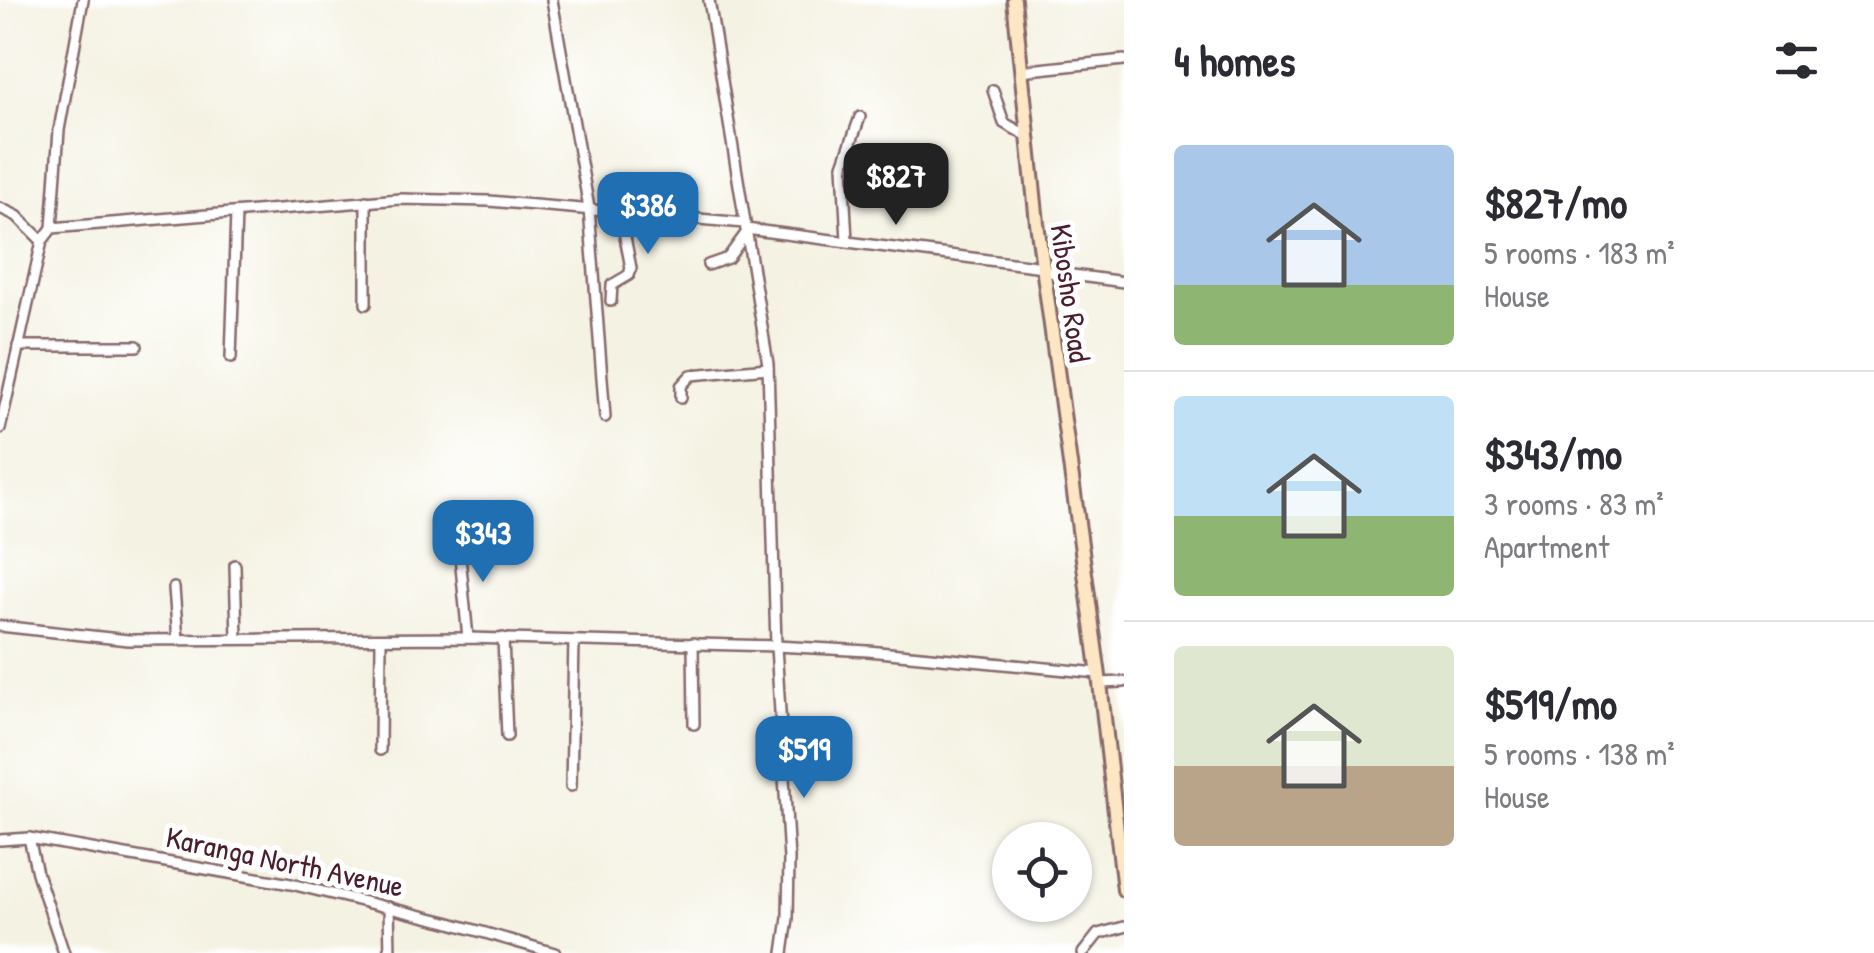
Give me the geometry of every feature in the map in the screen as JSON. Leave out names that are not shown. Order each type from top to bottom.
[{"type":"street","points":[[0,428],[42,241],[52,228],[58,130],[83,0]]},
{"type":"street","points":[[552,0],[589,208],[605,418]]},
{"type":"street","points":[[709,0],[768,368],[776,646],[790,888],[783,953]]},
{"type":"street","name":"Kibosho Road","points":[[1014,0],[1043,269],[1124,888]]},
{"type":"street","points":[[1020,71],[1124,60]]},
{"type":"street","points":[[994,90],[1004,123],[1028,136]]},
{"type":"street","points":[[847,241],[843,165],[860,117]]},
{"type":"street","points":[[52,228],[366,201],[446,200],[620,210],[1124,282]]},
{"type":"street","points":[[366,201],[366,304]]},
{"type":"street","points":[[0,208],[17,216],[42,241]]},
{"type":"street","points":[[612,301],[613,283],[629,275],[631,268],[620,210]]},
{"type":"street","points":[[231,358],[236,213]]},
{"type":"street","points":[[708,265],[728,258],[746,228]]},
{"type":"street","points":[[18,346],[137,346]]},
{"type":"street","points":[[681,398],[682,386],[691,376],[768,368]]},
{"type":"street","points":[[458,536],[468,638]]},
{"type":"street","points":[[234,565],[236,639]]},
{"type":"street","points":[[174,588],[178,640]]},
{"type":"street","points":[[0,626],[101,639],[503,638],[776,646],[868,651],[1124,682]]},
{"type":"street","points":[[503,638],[507,736]]},
{"type":"street","points":[[380,750],[381,640]]},
{"type":"street","points":[[571,786],[574,641]]},
{"type":"street","points":[[694,643],[694,724]]},
{"type":"street","name":"Karanga North Avenue","points":[[1,837],[224,870],[389,907],[555,953]]},
{"type":"street","points":[[28,838],[36,874],[64,953]]},
{"type":"street","points":[[389,907],[390,953]]},
{"type":"street","points":[[1083,953],[1098,934],[1124,927]]}]
